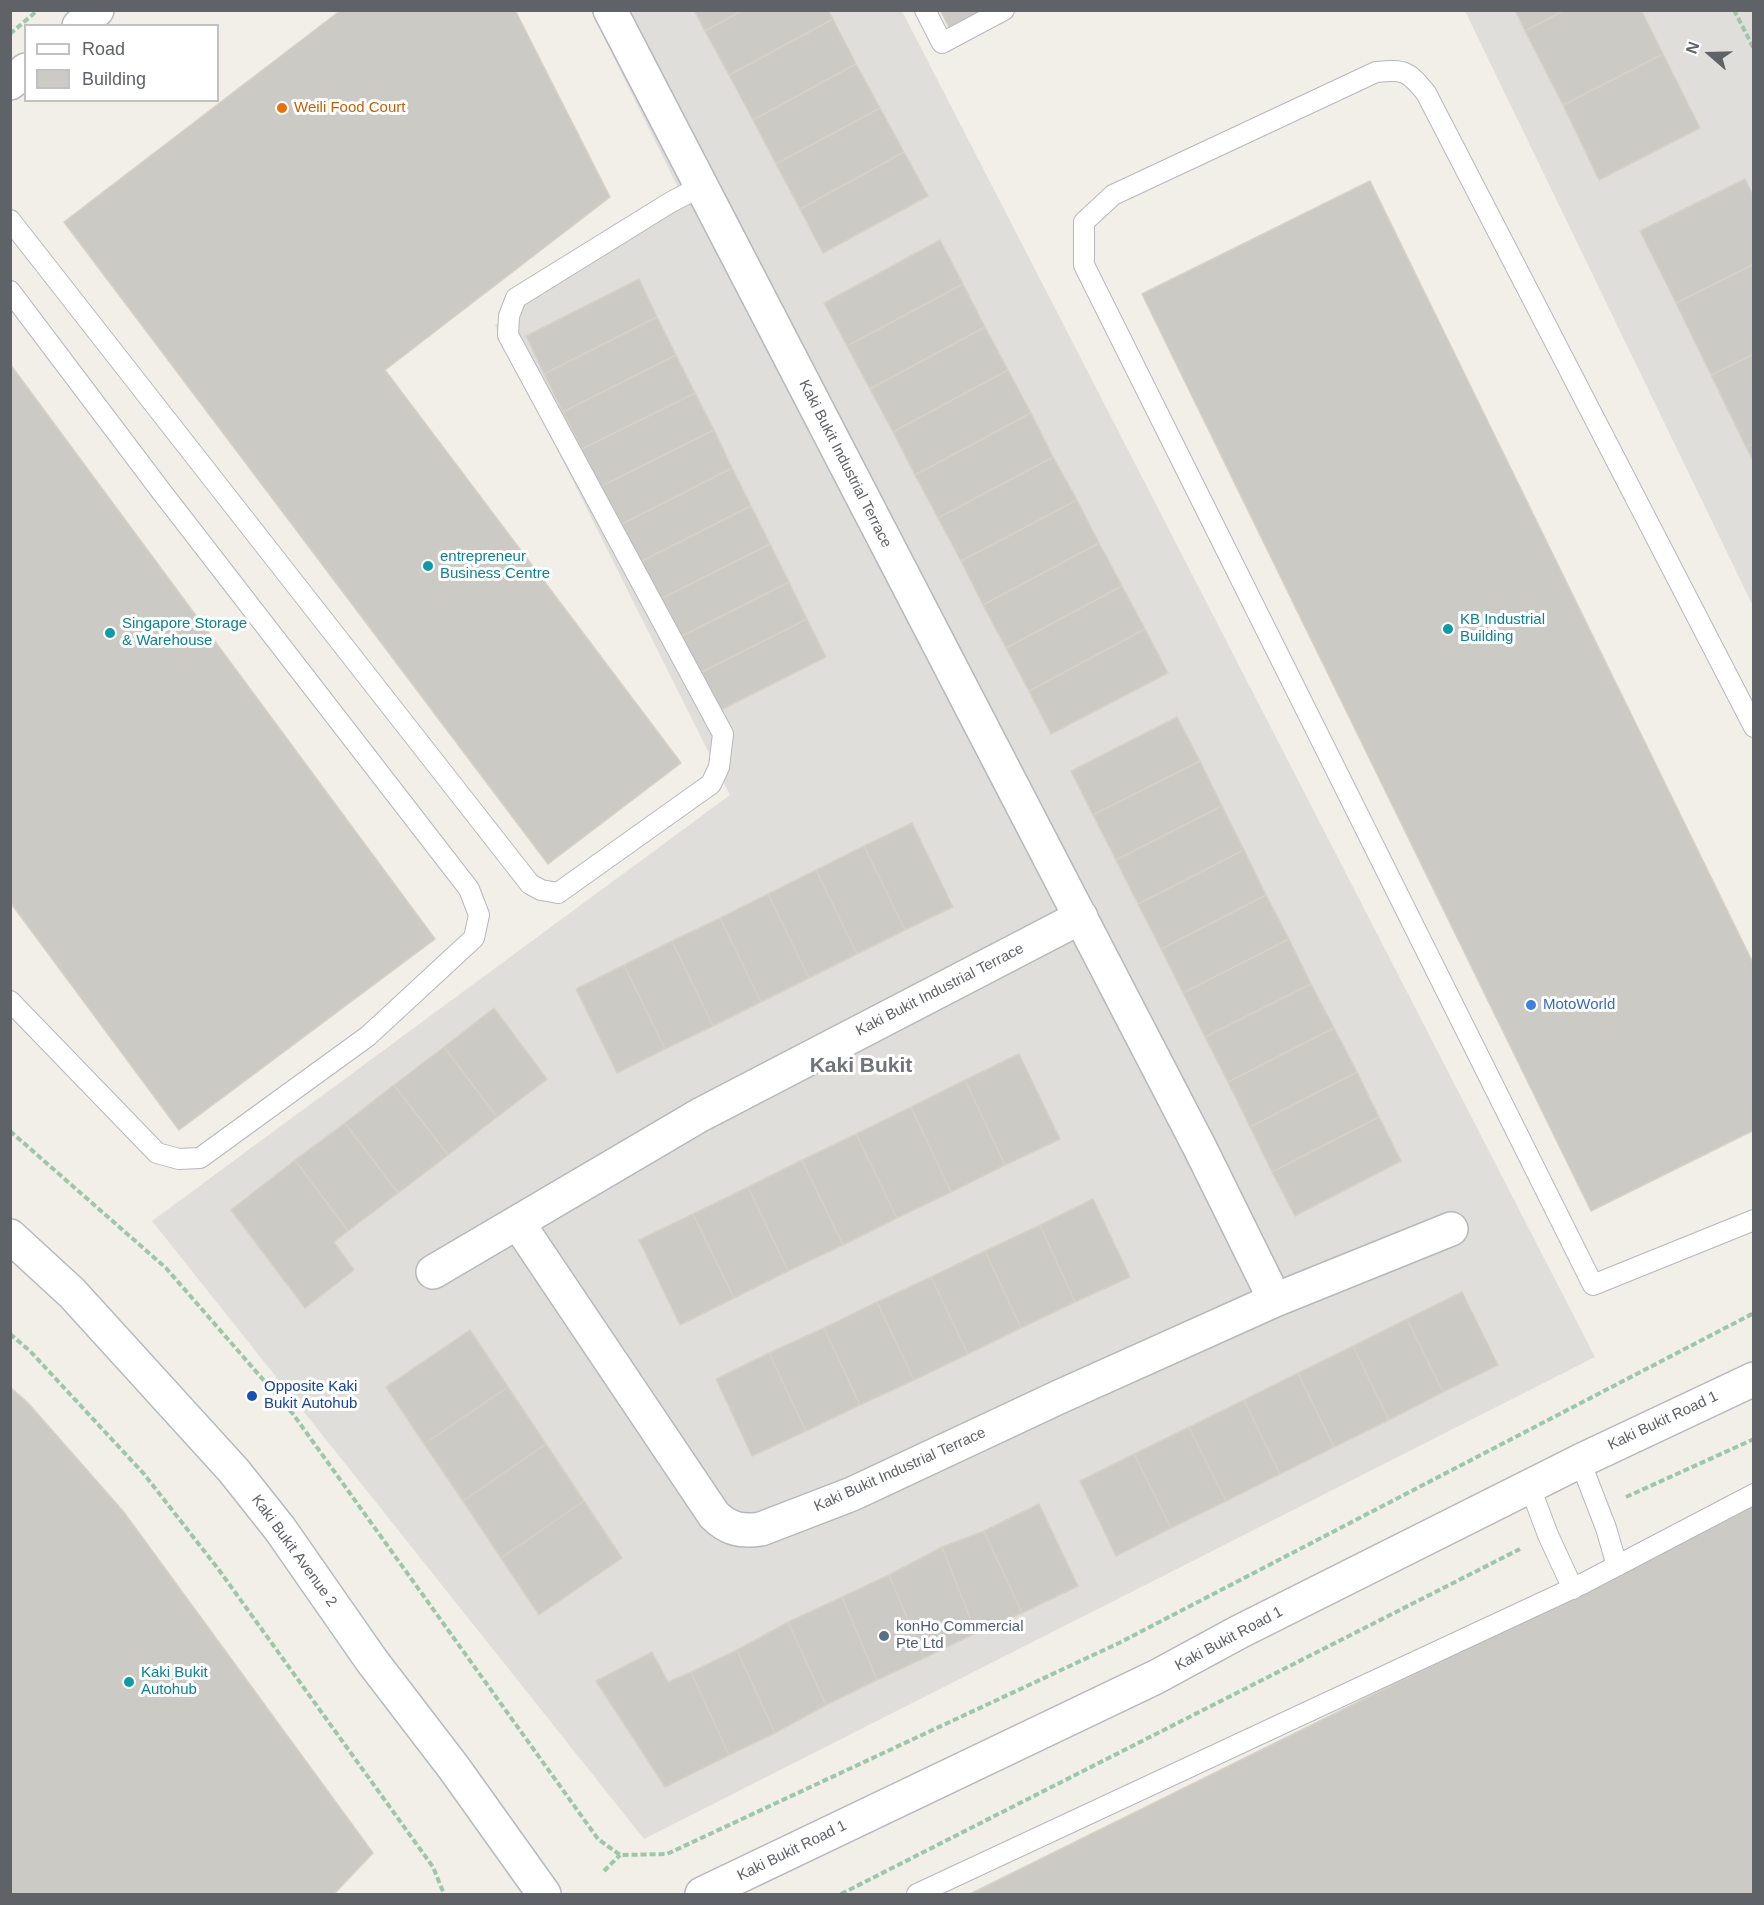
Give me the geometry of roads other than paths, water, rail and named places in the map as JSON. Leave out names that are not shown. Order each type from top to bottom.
[{"type":"street","points":[[81,24],[97,10]]},
{"type":"street","name":"Kaki Bukit Industrial Terrace","points":[[610,10],[1081,917],[1275,1300]]},
{"type":"street","points":[[10,83],[24,72]]},
{"type":"street","name":"Kaki Bukit Industrial Terrace","points":[[433,1272],[700,1115],[1081,917]]},
{"type":"street","name":"Kaki Bukit Industrial Terrace","points":[[518,1223],[714,1515],[723,1524],[735,1530],[748,1531],[761,1529],[852,1494],[1059,1397],[1275,1300],[1451,1229]]},
{"type":"street","name":"Kaki Bukit Avenue 2","points":[[10,1236],[72,1293],[234,1471],[280,1529],[372,1661],[454,1768],[544,1894]]},
{"type":"street","name":"Kaki Bukit Road 1","points":[[702,1894],[1156,1677],[1239,1632],[1580,1461],[1754,1379]]},
{"type":"lane","points":[[926,10],[942,43],[1004,10]]},
{"type":"lane","points":[[1754,727],[1431,104],[1411,74],[1394,70],[1376,72],[1113,195],[1084,222],[1084,266],[1593,1285],[1754,1220]]},
{"type":"lane","points":[[10,220],[530,884],[541,890],[558,892],[711,784],[719,767],[723,734],[508,335],[509,316],[516,298],[702,186]]},
{"type":"lane","points":[[10,291],[168,501],[470,889],[479,915],[474,938],[368,1036],[200,1158],[179,1159],[157,1153],[10,1001]]},
{"type":"lane","points":[[1580,1461],[1599,1509],[1617,1566]]},
{"type":"lane","points":[[1530,1487],[1548,1535],[1573,1588]]},
{"type":"lane","points":[[917,1894],[1573,1588],[1754,1494]]},
{"type":"place","name":"Weili Food Court","points":[[282,108]]},
{"type":"place","name":"entrepreneur Business Centre","points":[[428,566]]},
{"type":"place","name":"KB Industrial Building","points":[[1448,629]]},
{"type":"place","name":"Singapore Storage & Warehouse","points":[[110,633]]},
{"type":"place","name":"MotoWorld","points":[[1531,1005]]},
{"type":"place","name":"Opposite Kaki Bukit Autohub","points":[[252,1396]]},
{"type":"place","name":"konHo Commercial Pte Ltd","points":[[884,1636]]},
{"type":"place","name":"Kaki Bukit Autohub","points":[[129,1682]]},
{"type":"district","name":"Kaki Bukit","points":[[861,1066]]}]
